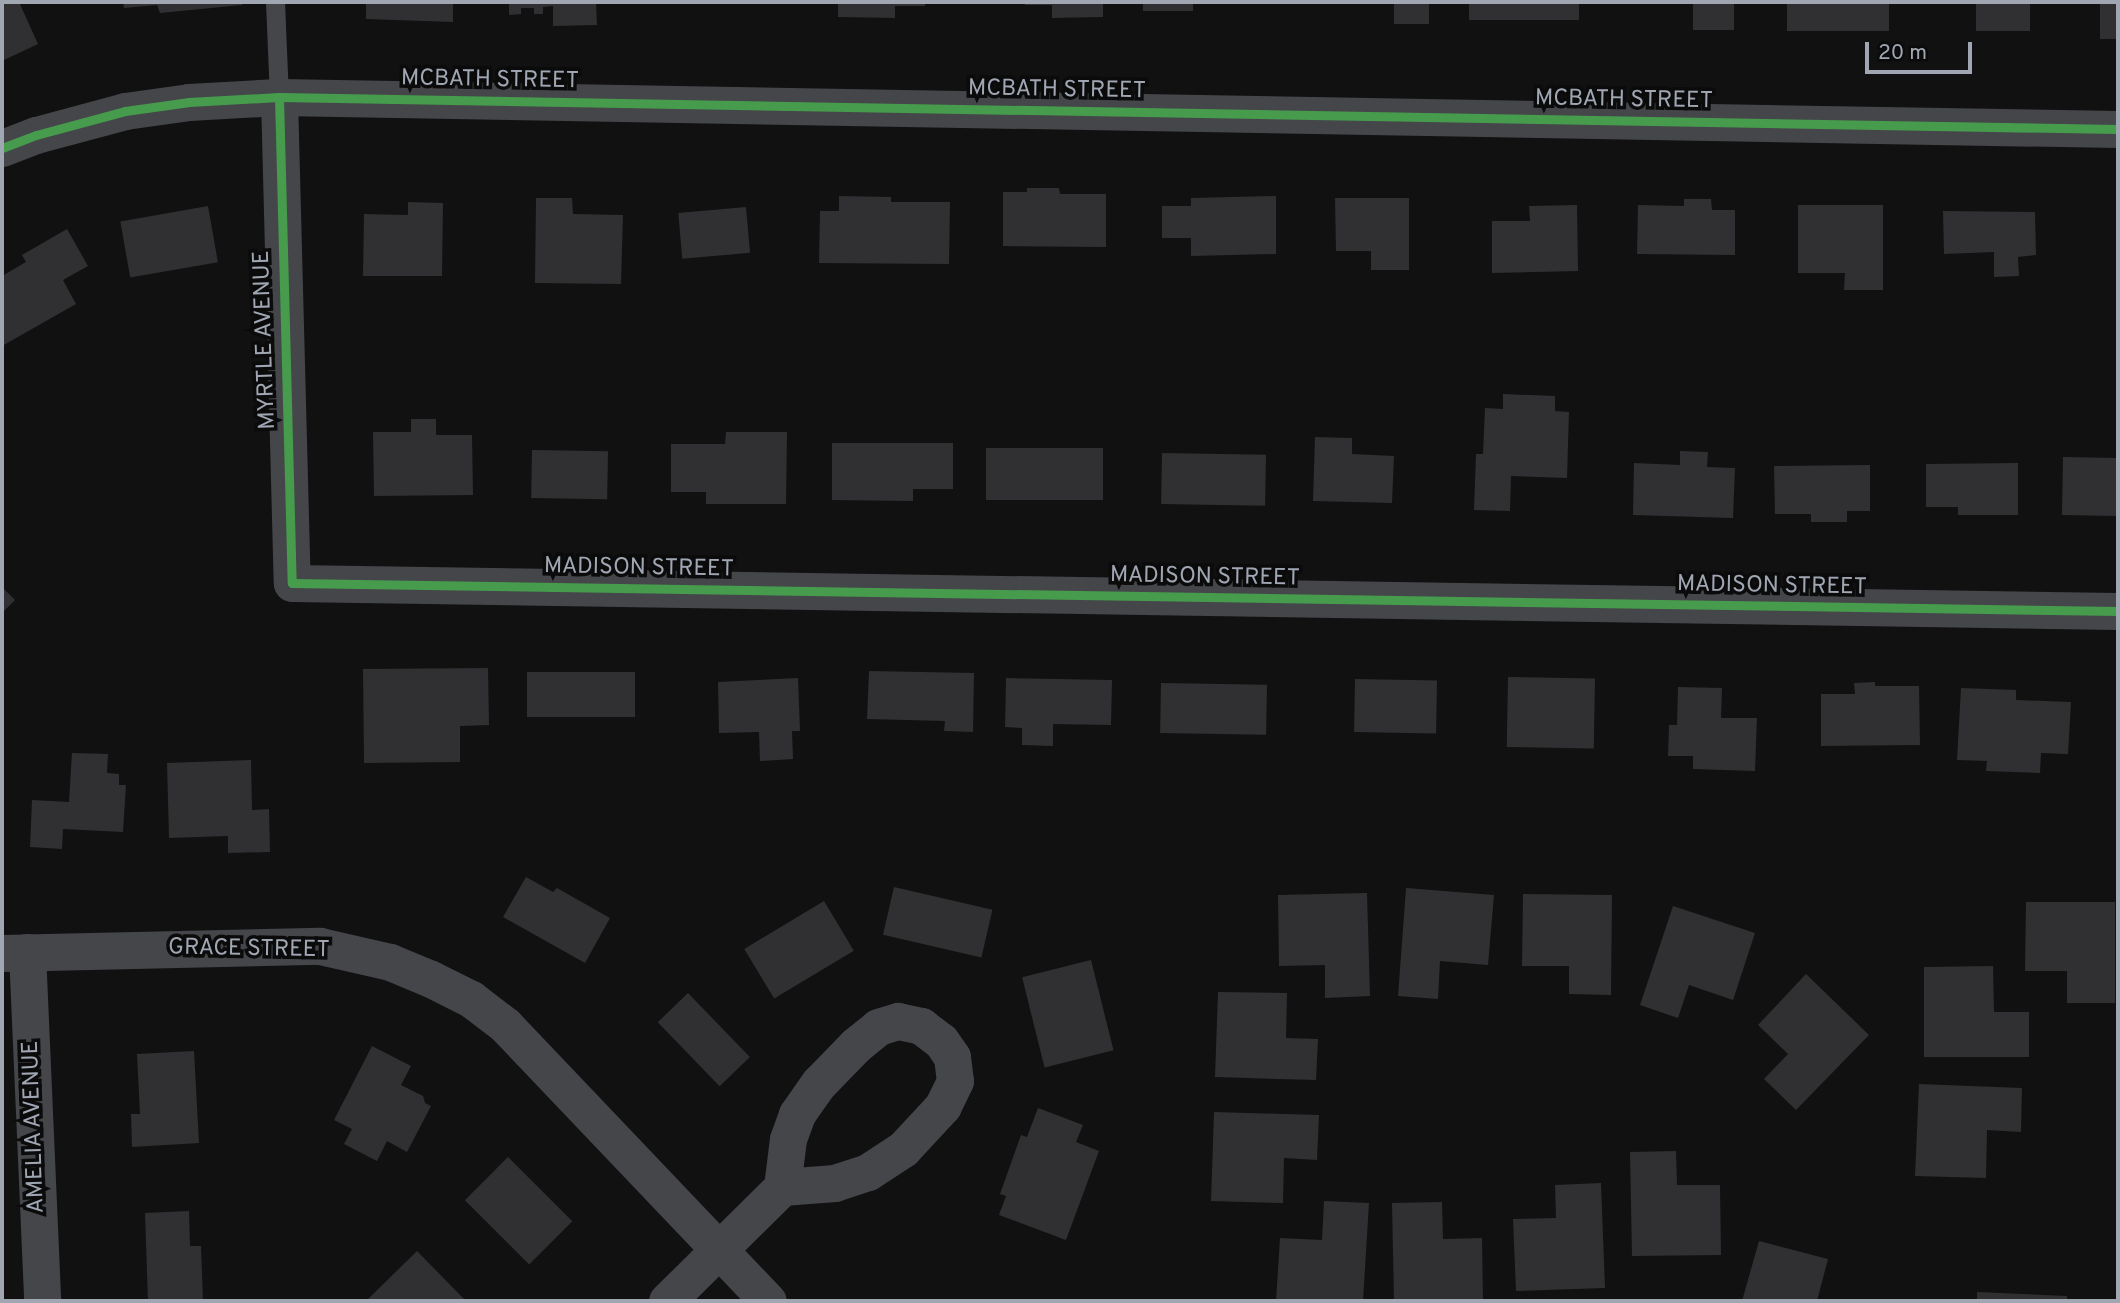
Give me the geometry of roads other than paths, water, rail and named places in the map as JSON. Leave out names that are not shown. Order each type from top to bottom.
[{"type":"street","name":"MCBATH STREET","points":[[2,148],[36,135],[125,111],[189,102],[279,97],[2118,129]]},
{"type":"street","name":"MYRTLE AVENUE","points":[[279,97],[292,583]]},
{"type":"street","name":"MADISON STREET","points":[[292,583],[2118,611]]},
{"type":"street","name":"GRACE STREET","points":[[14,952],[320,946],[390,962],[431,979],[471,999],[505,1025],[768,1301]]},
{"type":"street","name":"AMELIA AVENUE","points":[[14,952],[42,1301]]},
{"type":"street","points":[[667,1301],[782,1187],[788,1139],[797,1114],[819,1083],[856,1045],[878,1027],[898,1021],[921,1026],[941,1041],[952,1057],[955,1081],[943,1106],[903,1149],[868,1172],[835,1183],[782,1187]]},
{"type":"lane","points":[[275,2],[279,97]]}]
